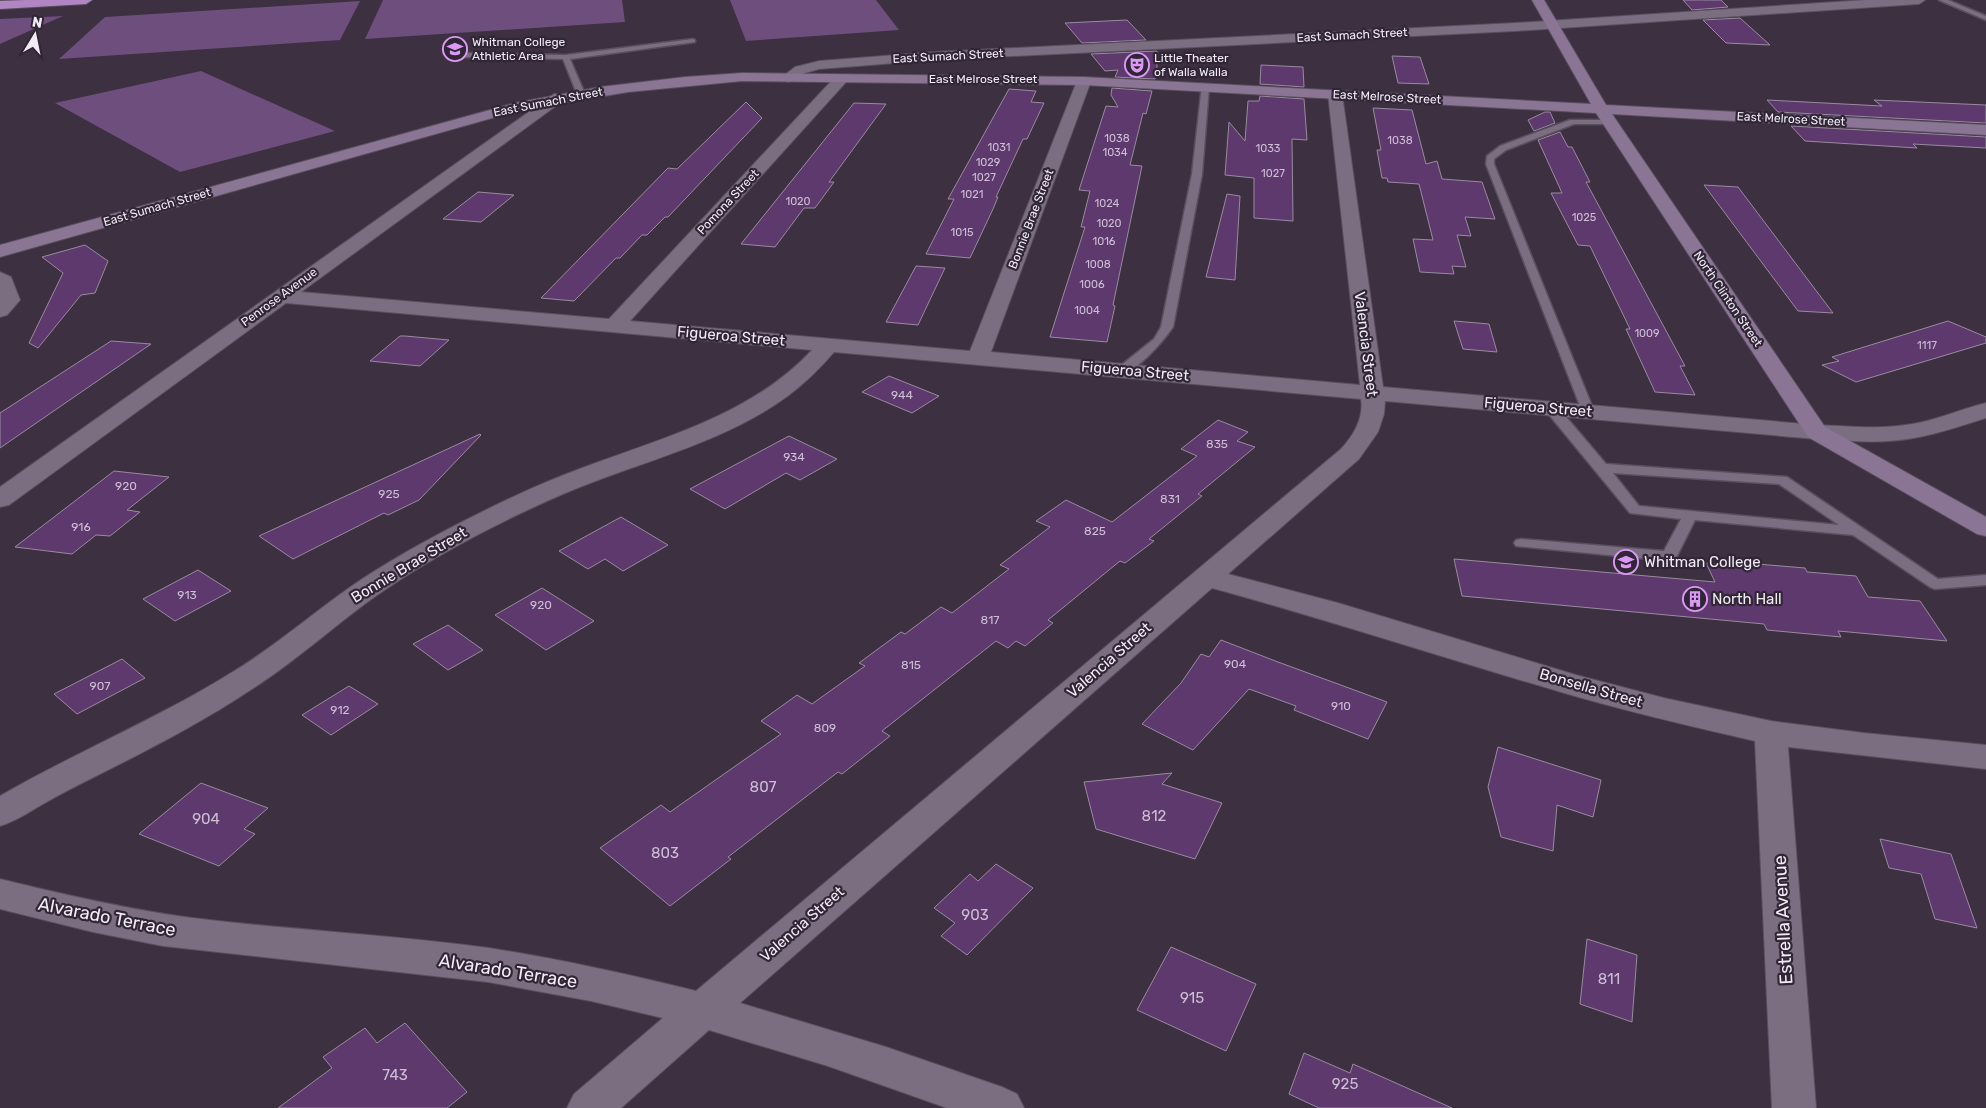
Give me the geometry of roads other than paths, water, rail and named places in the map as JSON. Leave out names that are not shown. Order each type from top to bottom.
[{"type":"highway","points":[[0,5],[86,0]]},
{"type":"street","name":"North Clinton Street","points":[[1538,0],[1605,115],[1816,432],[1986,528]]},
{"type":"street","name":"East Sumach Street","points":[[0,251],[471,118],[559,97],[581,94],[705,79],[788,78],[800,70],[819,65],[861,61],[1553,24],[1919,0]]},
{"type":"street","name":"East Melrose Street","points":[[788,78],[1084,80],[1335,94],[1605,115],[1986,130]]},
{"type":"street","name":"Pomona Street","points":[[615,325],[841,79]]},
{"type":"street","name":"Bonnie Brae Street","points":[[978,358],[1084,80]]},
{"type":"street","name":"Valencia Street","points":[[589,1108],[1204,577],[1350,454],[1363,440],[1371,424],[1374,407],[1335,94]]},
{"type":"street","name":"Penrose Avenue","points":[[0,499],[559,97]]},
{"type":"street","points":[[0,278],[4,281],[10,300],[0,311]]},
{"type":"street","name":"Figueroa Street","points":[[280,296],[1816,432],[1872,435],[1901,433],[1941,424],[1986,410]]},
{"type":"street","name":"Bonnie Brae Street","points":[[0,812],[27,796],[190,712],[246,678],[371,587],[453,537],[509,508],[566,483],[703,432],[742,413],[778,392],[803,373],[818,360],[829,344]]},
{"type":"street","name":"Bonsella Street","points":[[1204,577],[1356,618],[1571,684],[1664,708],[1771,732],[1986,757]]},
{"type":"street","name":"Estrella Avenue","points":[[1771,732],[1794,1108]]},
{"type":"street","name":"Alvarado Terrace","points":[[0,894],[79,914],[186,933],[427,958],[530,972],[618,990],[824,1044],[1002,1108]]},
{"type":"lane","points":[[1942,0],[1986,18]]},
{"type":"lane","points":[[459,55],[566,57],[693,41]]},
{"type":"lane","points":[[566,57],[581,94]]},
{"type":"lane","points":[[1123,370],[1158,341],[1167,327],[1197,174],[1205,87]]},
{"type":"lane","points":[[1588,411],[1490,164],[1490,158],[1503,148],[1572,122],[1605,115]]},
{"type":"lane","points":[[1551,408],[1635,510],[1858,531]]},
{"type":"lane","points":[[1602,468],[1782,480],[1935,584],[1986,580]]},
{"type":"lane","points":[[1521,543],[1669,556],[1691,514]]},
{"type":"place","name":"Whitman College Athletic Area","points":[[455,49]]},
{"type":"place","name":"Little Theater of Walla Walla","points":[[1137,65]]},
{"type":"place","name":"Whitman College","points":[[1626,562]]},
{"type":"place","name":"North Hall","points":[[1695,599]]}]
